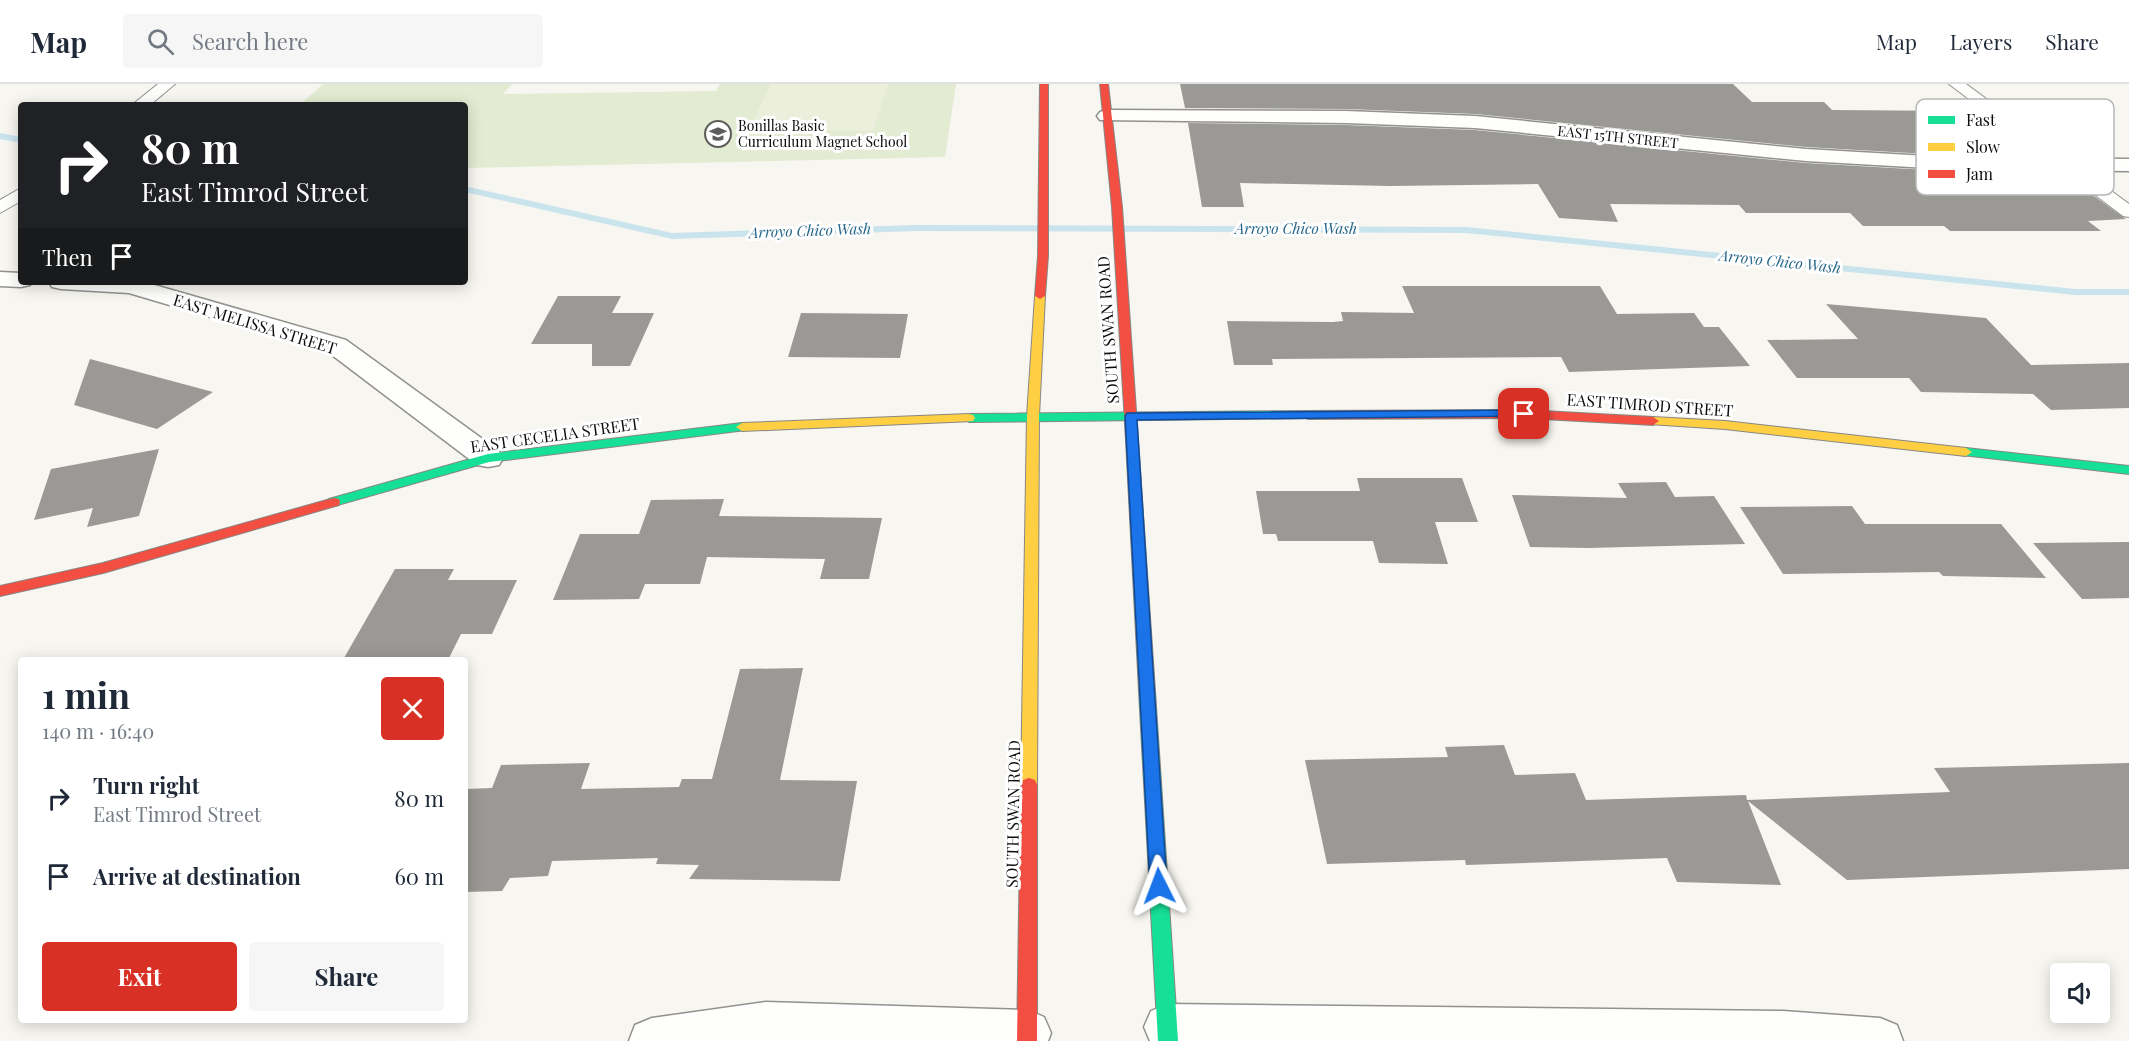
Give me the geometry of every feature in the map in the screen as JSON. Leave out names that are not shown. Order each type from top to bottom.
[{"type":"main road","name":"SOUTH SWAN ROAD","points":[[1027,1037],[1033,416],[1043,256],[1041,206],[1044,84]]},
{"type":"main road","name":"SOUTH SWAN ROAD","points":[[1104,84],[1117,207],[1118,255],[1131,416],[1167,1034]]},
{"type":"main road","name":"EAST TIMROD STREET","points":[[1131,416],[1524,414],[1725,425],[2129,470]]},
{"type":"main road","name":"EAST CECELIA STREET","points":[[0,591],[103,568],[488,458],[760,425],[1033,416],[1131,416]]},
{"type":"street","name":"EAST 15TH STREET","points":[[1107,116],[1346,117],[1464,122],[1806,155],[1916,161]]},
{"type":"street","points":[[0,279],[18,280]]},
{"type":"street","name":"EAST MELISSA STREET","points":[[114,285],[131,286],[337,346],[488,458]]},
{"type":"street","points":[[652,1041],[766,1024],[1027,1037]]},
{"type":"street","points":[[1167,1034],[1783,1034],[1880,1041]]},
{"type":"lane","points":[[144,102],[168,84]]},
{"type":"lane","points":[[1956,84],[1976,99]]},
{"type":"lane","points":[[0,208],[18,195]]},
{"type":"lane","points":[[2106,195],[2129,212]]},
{"type":"green space","name":"Bonillas Basic Curriculum Magnet School","points":[[323,84],[512,84],[503,94],[716,91],[720,84],[956,84],[945,157],[468,168],[468,102],[303,102]]},
{"type":"green space","points":[[771,84],[888,84],[873,131],[749,130]]},
{"type":"building","points":[[1180,84],[1733,84],[1752,102],[1824,102],[1832,110],[1916,111],[1916,153],[1806,147],[1475,114],[1346,109],[1185,108]]},
{"type":"building","points":[[1188,123],[1346,125],[1475,130],[1806,163],[1916,169],[1916,195],[2093,195],[2126,219],[2088,221],[2101,231],[1950,231],[1944,226],[1863,226],[1850,213],[1746,213],[1739,205],[1610,204],[1618,222],[1559,218],[1538,184],[1390,186],[1240,183],[1244,207],[1202,207]]},
{"type":"building","points":[[1402,286],[1600,286],[1617,314],[1694,313],[1704,327],[1719,327],[1750,366],[1569,372],[1561,357],[1272,359],[1273,365],[1234,365],[1227,321],[1333,322],[1343,321],[1341,312],[1414,313]]},
{"type":"building","points":[[558,296],[621,296],[612,313],[654,313],[630,366],[592,366],[592,344],[531,344]]},
{"type":"building","points":[[1826,304],[1986,318],[2031,365],[2129,363],[2129,408],[2051,410],[2033,394],[1921,392],[1909,378],[1797,378],[1767,340],[1858,339]]},
{"type":"building","points":[[801,313],[908,314],[900,358],[788,357]]},
{"type":"building","points":[[90,359],[213,392],[157,429],[74,405]]},
{"type":"building","points":[[159,449],[139,516],[87,527],[93,508],[34,520],[51,469]]},
{"type":"building","points":[[1357,478],[1462,478],[1478,522],[1435,522],[1448,564],[1379,563],[1373,541],[1278,541],[1276,534],[1263,534],[1256,491],[1360,491]]},
{"type":"building","points":[[1666,482],[1675,497],[1714,496],[1745,544],[1588,548],[1530,547],[1512,495],[1627,498],[1618,483]]},
{"type":"building","points":[[724,499],[719,516],[882,518],[869,579],[820,579],[825,559],[707,557],[700,584],[645,584],[639,599],[553,600],[580,534],[639,534],[651,500]]},
{"type":"building","points":[[1852,506],[1865,524],[2001,524],[2046,578],[1943,576],[1939,572],[1783,574],[1740,507]]},
{"type":"building","points":[[2129,542],[2129,598],[2082,599],[2033,543]]},
{"type":"building","points":[[395,569],[454,569],[448,580],[517,580],[492,634],[461,634],[450,657],[345,657]]},
{"type":"building","points":[[803,668],[780,780],[857,781],[840,881],[689,879],[699,865],[656,864],[658,858],[552,861],[548,876],[510,878],[502,891],[468,892],[468,789],[492,788],[501,765],[590,763],[581,789],[679,787],[682,779],[712,779],[740,669]]},
{"type":"building","points":[[1504,745],[1515,775],[1575,773],[1586,800],[1746,795],[1747,800],[1950,792],[1934,768],[2129,763],[2129,869],[1847,880],[1748,801],[1781,885],[1677,882],[1667,858],[1466,865],[1465,860],[1327,864],[1305,760],[1448,757],[1445,747]]},
{"type":"waterway","name":"Arroyo Chico Wash","points":[[0,136],[18,139]]},
{"type":"waterway","name":"Arroyo Chico Wash","points":[[468,190],[672,236],[917,228],[1466,230],[2075,292],[2129,292]]},
{"type":"traffic: fast","points":[[969,418],[1308,415]]},
{"type":"traffic: fast","points":[[334,502],[488,458],[742,427]]},
{"type":"traffic: fast","points":[[1966,452],[2129,470]]},
{"type":"traffic: fast","points":[[1147,691],[1168,1041]]},
{"type":"traffic: slow","points":[[1029,785],[1033,416],[1040,296]]},
{"type":"traffic: slow","points":[[742,427],[969,418]]},
{"type":"traffic: slow","points":[[1653,421],[1725,425],[1966,452]]},
{"type":"traffic: slow","points":[[1132,440],[1147,691]]},
{"type":"traffic: jam","points":[[1040,296],[1043,256],[1044,84]]},
{"type":"traffic: jam","points":[[1104,84],[1117,207],[1132,440]]},
{"type":"traffic: jam","points":[[1308,415],[1524,414],[1653,421]]},
{"type":"traffic: jam","points":[[0,591],[103,568],[334,502]]},
{"type":"traffic: jam","points":[[1027,1041],[1029,785]]},
{"type":"place","name":"Bonillas Basic Curriculum Magnet School","points":[[718,134]]},
{"type":"route","points":[[1159,886],[1131,416],[1524,414]]}]
